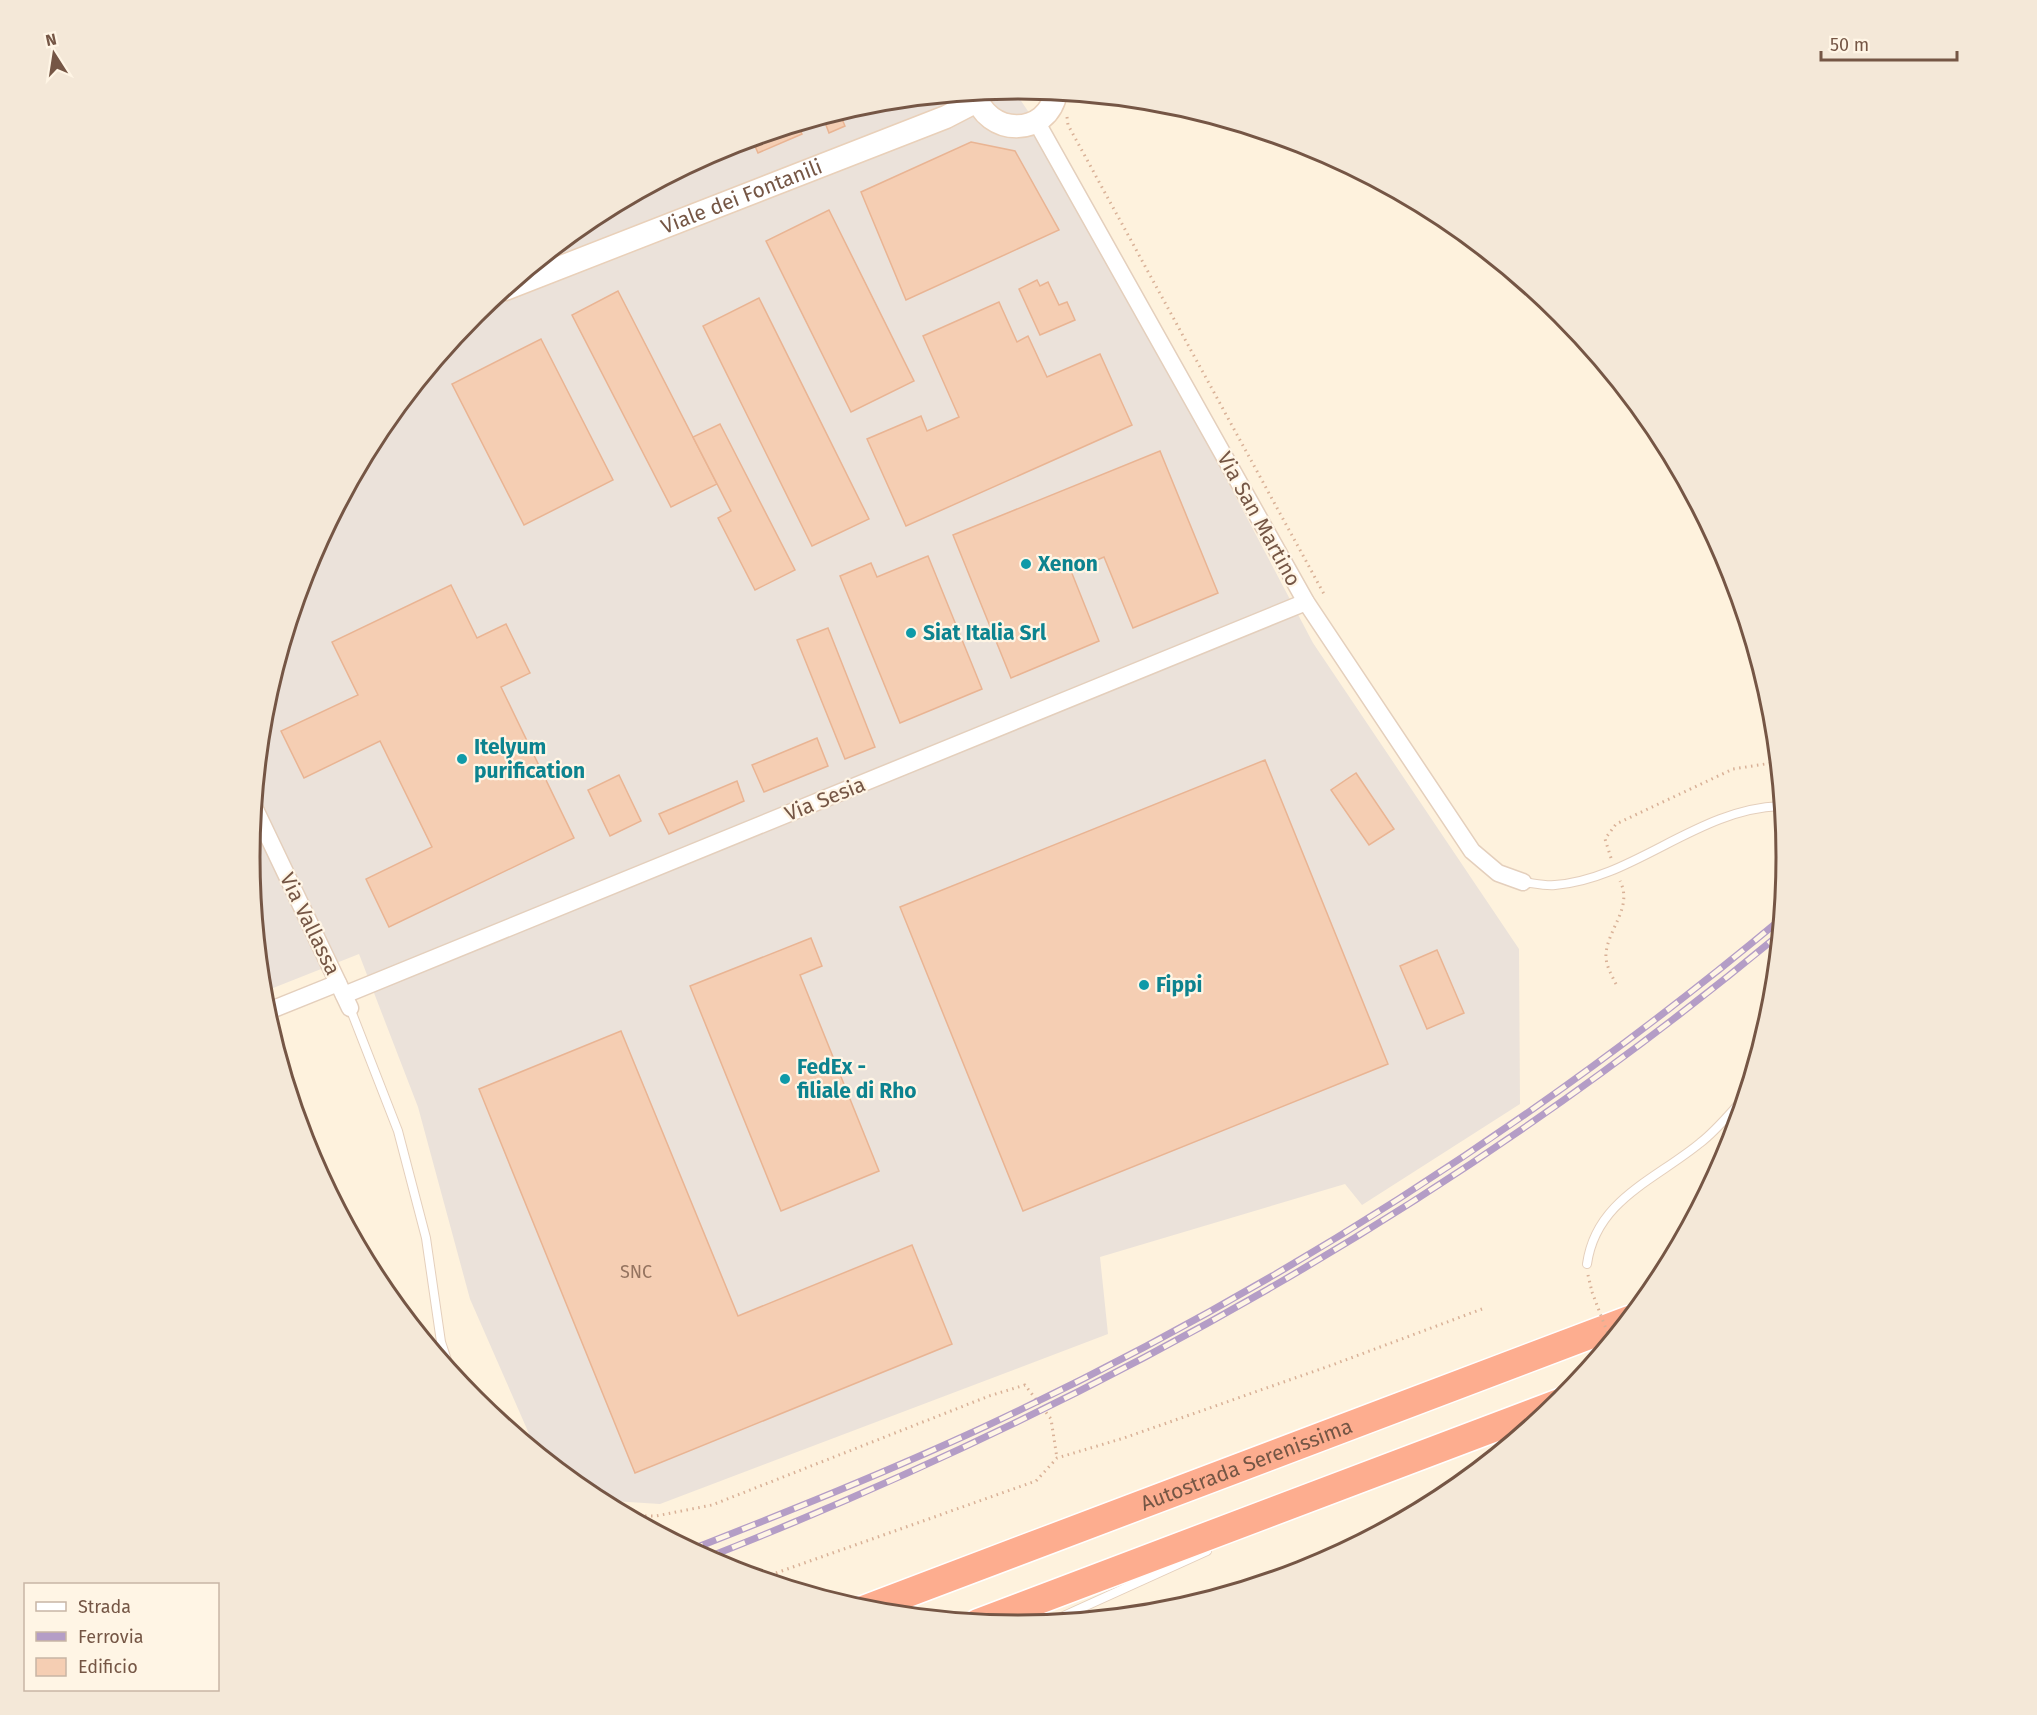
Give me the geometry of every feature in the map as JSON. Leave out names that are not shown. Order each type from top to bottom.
[{"type":"highway","name":"Autostrada Serenissima","points":[[882,1603],[1615,1325]]},
{"type":"highway","points":[[999,1615],[1536,1412]]},
{"type":"main road","points":[[978,101],[991,119],[1002,124],[1024,126],[1036,122],[1051,106],[1053,100]]},
{"type":"main road","name":"Viale dei Fontanili","points":[[526,281],[946,117],[970,101]]},
{"type":"street","name":"Via San Martino","points":[[1036,122],[1306,603],[1472,851],[1498,873],[1523,882]]},
{"type":"street","name":"Via Sesia","points":[[276,1010],[344,995],[1306,603]]},
{"type":"street","name":"Via Vallassa","points":[[261,822],[344,995]]},
{"type":"lane","points":[[1523,882],[1552,885],[1597,876],[1726,815],[1756,807],[1775,806]]},
{"type":"lane","points":[[344,995],[398,1131],[426,1238],[441,1342],[445,1354]]},
{"type":"lane","points":[[1587,1264],[1592,1238],[1612,1210],[1631,1192],[1702,1142],[1734,1108]]},
{"type":"lane","points":[[1246,1532],[1362,1478]]},
{"type":"lane","points":[[1068,1614],[1215,1547]]},
{"type":"path","points":[[1068,125],[1330,604]]},
{"type":"path","points":[[1592,1292],[1608,1334]]},
{"type":"path","points":[[771,1575],[1036,1481],[1057,1458],[1124,1438],[1482,1309]]},
{"type":"path","points":[[642,1515],[712,1505],[989,1396],[1025,1385],[1051,1419],[1057,1458]]},
{"type":"shaded area","points":[[1020,99],[1047,139],[1313,643],[1519,949],[1520,1104],[1362,1205],[1345,1184],[1100,1257],[1108,1334],[660,1504],[619,1501],[531,1438],[470,1299],[418,1107],[359,954],[272,988],[266,957],[260,858],[266,758],[286,661],[300,614],[318,567],[338,522],[362,478],[388,436],[417,396],[448,357],[518,287],[597,227],[683,177],[775,139],[822,125],[919,105]]},
{"type":"building","points":[[843,120],[845,126],[829,133],[826,124]]},
{"type":"building","points":[[801,131],[802,134],[758,153],[755,147]]},
{"type":"building","points":[[971,142],[1015,151],[1059,230],[906,300],[861,192]]},
{"type":"building","points":[[829,210],[914,381],[851,412],[766,241]]},
{"type":"building","points":[[1037,280],[1040,286],[1048,282],[1059,305],[1067,302],[1075,320],[1040,335],[1019,289]]},
{"type":"building","points":[[618,291],[717,484],[671,507],[572,315]]},
{"type":"building","points":[[759,298],[869,519],[812,546],[703,326]]},
{"type":"building","points":[[999,302],[1017,342],[1028,336],[1047,377],[1100,354],[1132,425],[906,526],[867,439],[921,416],[927,431],[959,417],[923,336]]},
{"type":"building","points":[[541,339],[613,480],[524,525],[452,384]]},
{"type":"building","points":[[720,424],[795,570],[755,590],[718,518],[731,511],[693,437]]},
{"type":"building","name":"Xenon","points":[[1160,451],[1218,593],[1133,628],[1104,557],[1071,571],[1099,641],[1011,678],[953,535]]},
{"type":"building","name":"Siat Italia Srl","points":[[928,556],[982,689],[900,723],[840,576],[871,563],[877,577]]},
{"type":"building","name":"Itelyum purification","points":[[451,585],[477,638],[506,624],[530,673],[501,687],[574,838],[389,927],[366,879],[432,847],[380,741],[304,778],[281,731],[358,695],[332,642]]},
{"type":"building","points":[[828,628],[875,747],[845,759],[797,640]]},
{"type":"building","points":[[817,738],[828,766],[764,792],[752,765]]},
{"type":"building","name":"Fippi","points":[[1265,760],[1388,1064],[1023,1211],[900,907]]},
{"type":"building","points":[[1356,773],[1394,829],[1369,845],[1331,790]]},
{"type":"building","points":[[619,775],[641,821],[610,836],[588,790]]},
{"type":"building","points":[[737,781],[744,801],[669,834],[659,814]]},
{"type":"building","name":"FedEx - filiale di Rho","points":[[811,938],[822,966],[800,975],[879,1171],[781,1211],[690,986]]},
{"type":"building","points":[[1437,950],[1464,1013],[1427,1029],[1400,966]]},
{"type":"building","points":[[621,1031],[738,1316],[912,1245],[952,1344],[635,1473],[479,1089]]},
{"type":"railway","points":[[701,1546],[801,1506],[984,1427],[1195,1320],[1298,1261],[1399,1199],[1498,1133],[1594,1065],[1774,925]]},
{"type":"railway","points":[[717,1553],[851,1498],[993,1433],[1132,1364],[1268,1289],[1401,1209],[1530,1123],[1657,1032],[1772,940]]},
{"type":"place","name":"Xenon","points":[[1026,564]]},
{"type":"place","name":"Siat Italia Srl","points":[[911,633]]},
{"type":"place","name":"Itelyum purification","points":[[462,759]]},
{"type":"place","name":"Fippi","points":[[1144,985]]},
{"type":"place","name":"FedEx - filiale di Rho","points":[[785,1079]]}]
